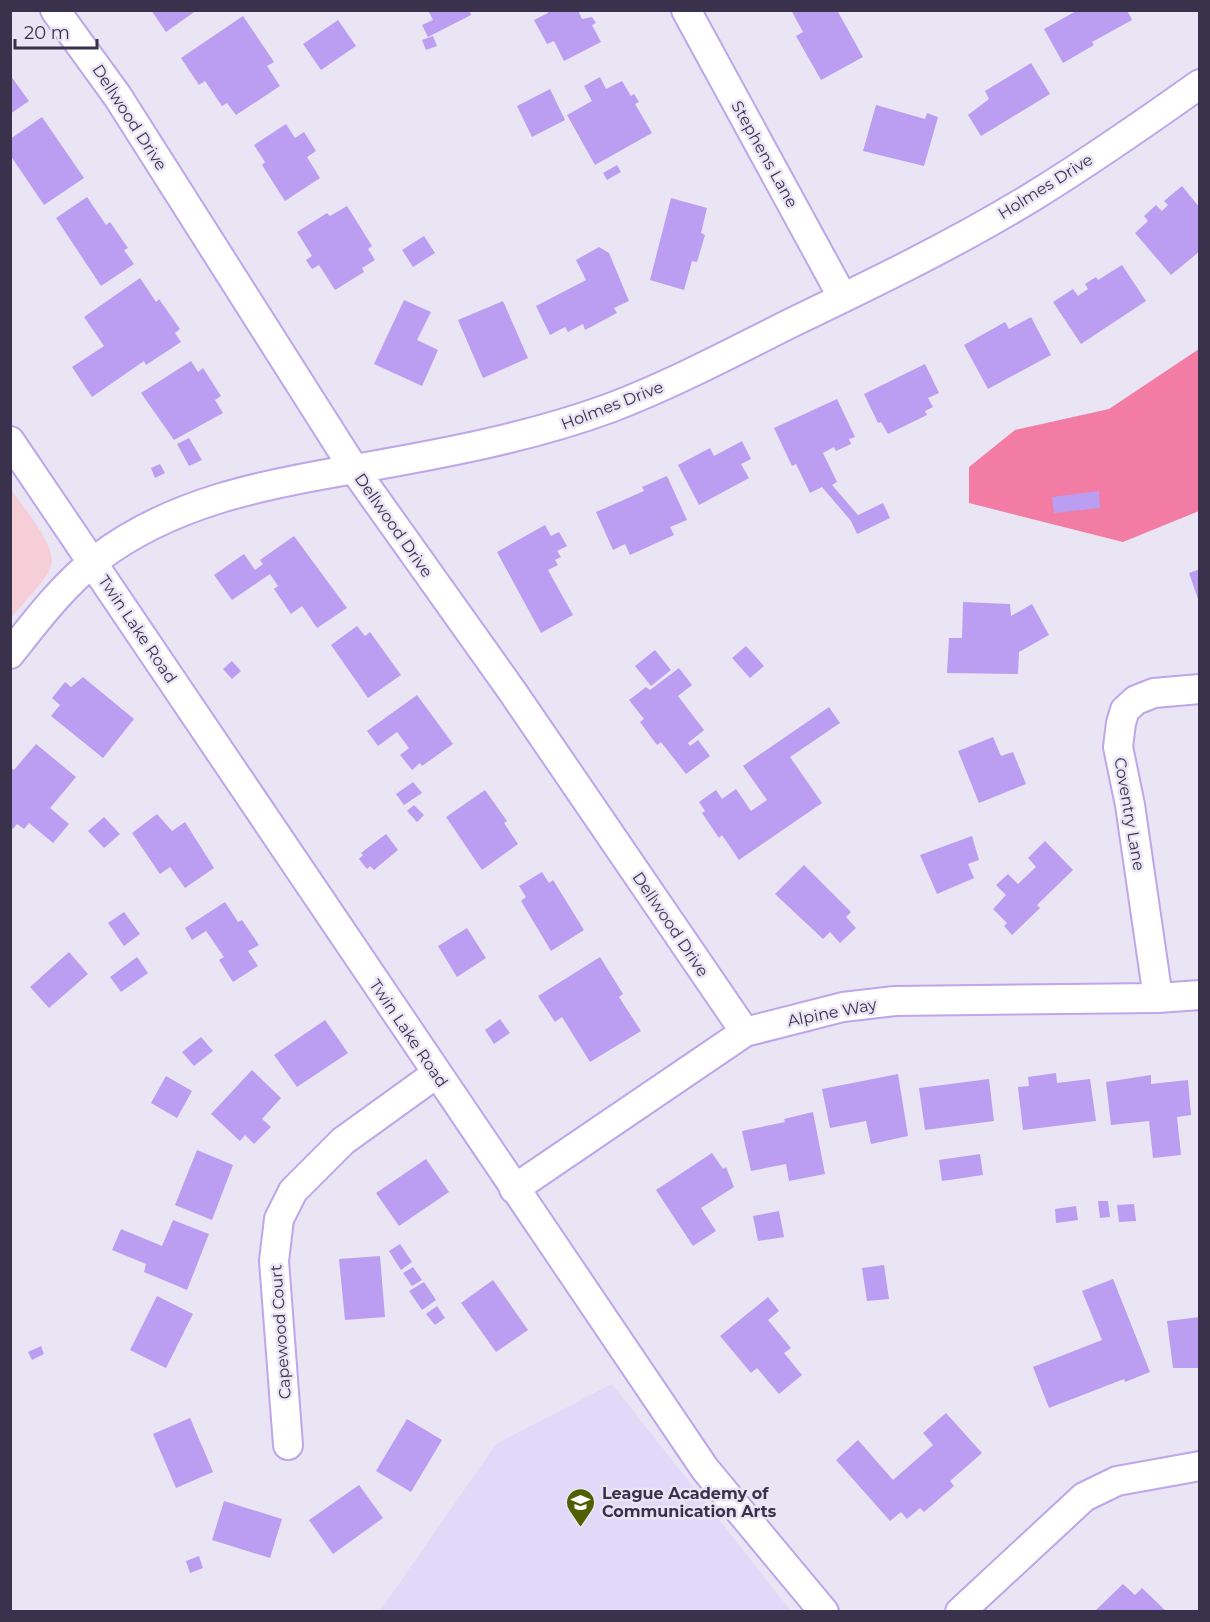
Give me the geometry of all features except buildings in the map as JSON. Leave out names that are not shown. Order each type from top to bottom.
[{"type":"street","name":"Dellwood Drive","points":[[56,10],[118,97],[354,469],[512,692],[745,1032]]},
{"type":"street","name":"Stephens Lane","points":[[686,10],[843,298]]},
{"type":"street","name":"Holmes Drive","points":[[10,654],[40,615],[93,561],[118,544],[170,518],[237,491],[301,476],[354,469],[490,442],[582,418],[678,379],[930,254],[1033,196],[1200,84]]},
{"type":"street","name":"Twin Lake Road","points":[[10,441],[705,1469],[824,1611]]},
{"type":"street","name":"Coventry Lane","points":[[1158,998],[1130,805],[1118,747],[1121,723],[1125,710],[1136,700],[1154,693],[1200,689]]},
{"type":"street","name":"Alpine Way","points":[[514,1189],[745,1032],[843,1007],[895,1001],[1158,998],[1200,995]]},
{"type":"street","name":"Capewood Court","points":[[288,1445],[274,1261],[279,1219],[293,1191],[343,1141],[436,1074]]},
{"type":"street","points":[[960,1611],[1084,1497],[1117,1481],[1200,1466]]},
{"type":"shaded area","points":[[1199,349],[1199,511],[1123,542],[969,503],[969,467],[1015,430],[1109,409]]},
{"type":"shaded area","points":[[11,489],[44,538],[52,558],[51,566],[44,579],[11,618]]},
{"type":"shaded area","name":"League Academy of Communication Arts","points":[[612,1384],[791,1611],[380,1611],[496,1444]]},
{"type":"place","name":"League Academy of Communication Arts","points":[[581,1528]]}]
